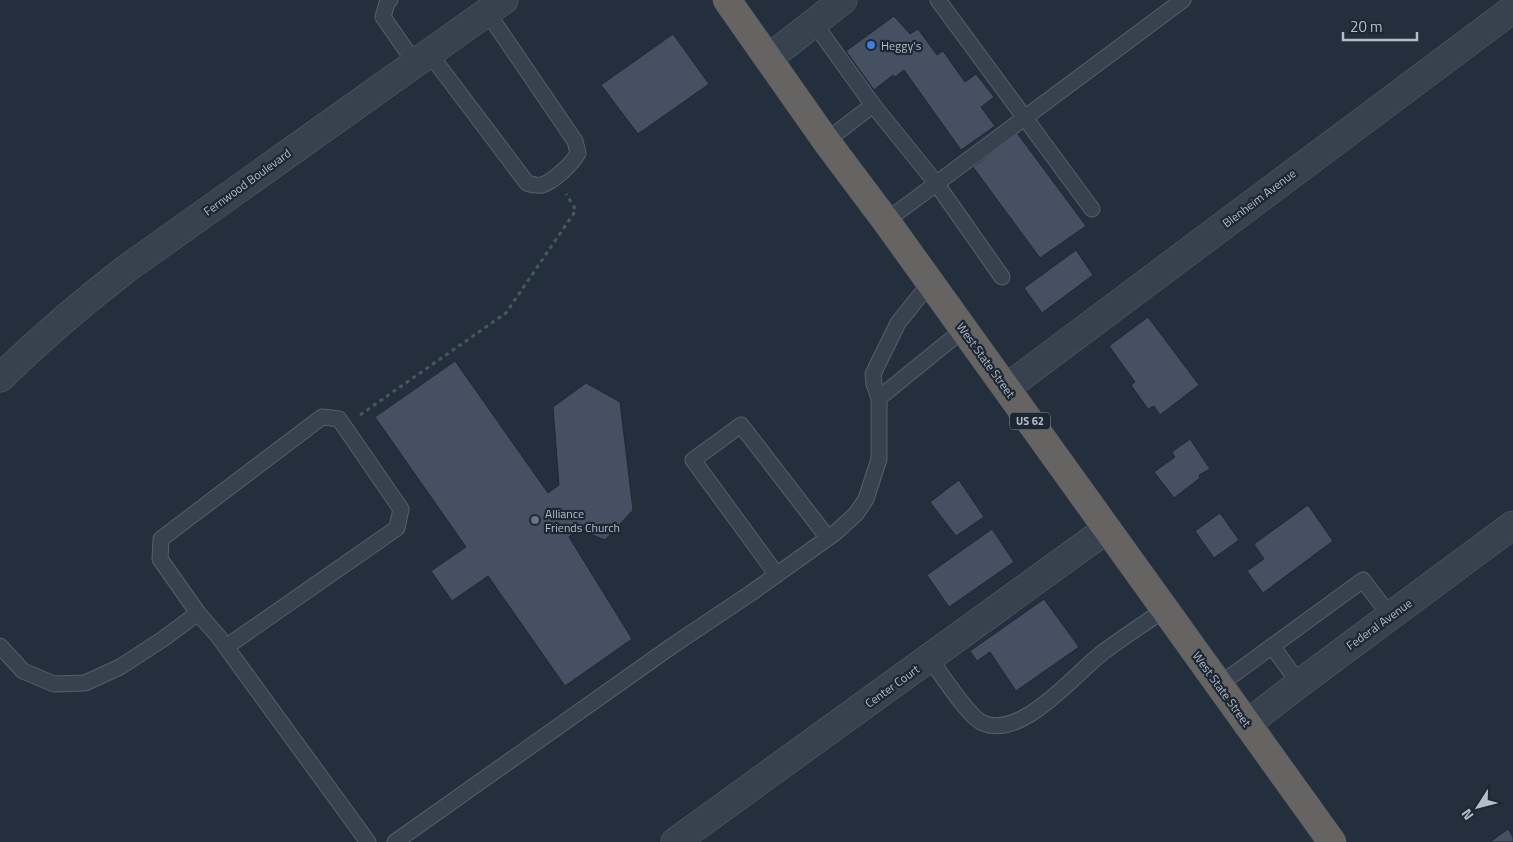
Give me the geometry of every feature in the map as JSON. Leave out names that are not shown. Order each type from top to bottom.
[{"type":"highway","name":"West State Street","points":[[727,0],[826,141],[964,329],[1332,842]]},
{"type":"street","points":[[769,58],[843,0]]},
{"type":"street","name":"Fernwood Boulevard","points":[[0,378],[68,315],[119,274],[496,6]]},
{"type":"street","name":"Blenheim Avenue","points":[[1006,388],[1513,9]]},
{"type":"street","name":"Federal Avenue","points":[[1247,724],[1299,683],[1513,525]]},
{"type":"street","name":"Center Court","points":[[675,842],[1107,529]]},
{"type":"lane","points":[[938,0],[1092,209]]},
{"type":"lane","points":[[886,221],[1183,0]]},
{"type":"lane","points":[[388,1],[383,17],[422,58],[526,183],[536,186],[545,184],[574,161],[578,153],[575,141],[496,6]]},
{"type":"lane","points":[[814,23],[873,105],[936,183],[1002,276]]},
{"type":"lane","points":[[826,141],[873,105]]},
{"type":"lane","points":[[396,842],[586,706],[777,575],[828,538],[856,514],[866,499],[879,459],[879,398],[874,384],[874,374],[898,323],[930,282]]},
{"type":"lane","points":[[879,398],[964,329]]},
{"type":"lane","points":[[226,647],[397,528],[401,509],[339,418],[322,417],[161,539],[160,559],[198,614],[226,647],[368,842]]},
{"type":"lane","points":[[777,575],[692,460],[740,425],[828,538]]},
{"type":"lane","points":[[1219,685],[1363,580],[1390,616]]},
{"type":"lane","points":[[930,659],[971,714],[982,723],[998,727],[1017,722],[1039,708],[1101,654],[1165,609]]},
{"type":"lane","points":[[0,646],[22,671],[54,684],[85,683],[120,667],[198,614]]},
{"type":"lane","points":[[1272,646],[1299,683]]},
{"type":"path","points":[[344,426],[506,313],[576,210],[554,177]]},
{"type":"building","points":[[894,16],[910,34],[918,29],[937,55],[943,51],[965,82],[976,74],[994,97],[981,107],[995,126],[961,150],[904,70],[895,77],[893,75],[874,90],[846,51]]},
{"type":"building","points":[[673,34],[709,84],[638,134],[601,85]]},
{"type":"building","points":[[1017,133],[1086,226],[1040,258],[973,167]]},
{"type":"building","points":[[1076,250],[1093,275],[1042,313],[1024,288]]},
{"type":"building","points":[[1148,317],[1199,385],[1160,415],[1154,406],[1148,409],[1131,385],[1135,382],[1109,346]]},
{"type":"building","name":"Alliance Friends Church","points":[[455,361],[548,493],[559,485],[553,407],[586,383],[620,402],[633,510],[605,540],[578,529],[569,537],[632,639],[565,686],[488,576],[452,601],[431,571],[466,547],[375,417]]},
{"type":"building","points":[[1190,439],[1210,469],[1199,475],[1200,478],[1174,498],[1154,472],[1175,457],[1172,452]]},
{"type":"building","points":[[959,480],[984,517],[956,536],[930,502]]},
{"type":"building","points":[[1308,505],[1333,541],[1263,593],[1247,571],[1264,559],[1254,544]]},
{"type":"building","points":[[1220,513],[1239,540],[1214,558],[1195,531]]},
{"type":"building","points":[[992,529],[1014,562],[949,607],[927,575]]},
{"type":"building","points":[[1044,599],[1079,647],[1016,691],[990,652],[977,661],[970,651]]},
{"type":"building","points":[[1508,829],[1513,837],[1513,842],[1490,842]]},
{"type":"place","name":"Heggy's","points":[[871,45]]},
{"type":"place","name":"Alliance Friends Church","points":[[535,520]]}]
